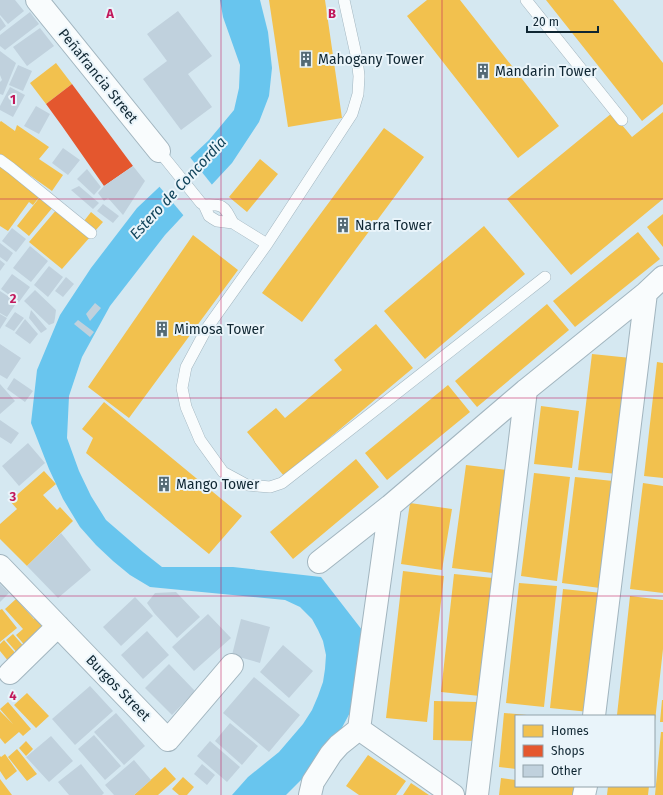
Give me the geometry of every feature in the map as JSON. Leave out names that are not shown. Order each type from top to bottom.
[{"type":"street","name":"Peñafrancia Street","points":[[37,0],[162,155]]},
{"type":"street","points":[[319,562],[390,506],[526,390],[646,293],[663,277]]},
{"type":"street","points":[[594,715],[646,293]]},
{"type":"street","points":[[477,795],[526,390]]},
{"type":"street","points":[[310,795],[314,782],[331,754],[358,729],[390,506]]},
{"type":"street","name":"Burgos Street","points":[[0,566],[168,740],[232,665]]},
{"type":"street","points":[[10,673],[58,626]]},
{"type":"street","points":[[358,729],[453,795]]},
{"type":"lane","points":[[344,0],[358,69],[358,94],[352,114],[267,244],[208,328],[186,367],[182,388],[186,407],[200,440],[223,472],[247,485],[270,487],[282,483],[545,277]]},
{"type":"lane","points":[[526,0],[620,117]]},
{"type":"lane","points":[[162,155],[203,204],[209,216],[217,221],[233,223],[267,244]]},
{"type":"lane","points":[[0,160],[91,233]]},
{"type":"water","name":"Estero de Concordia","points":[[220,0],[260,0],[268,32],[272,68],[269,96],[259,122],[232,163],[165,235],[110,306],[82,357],[69,396],[67,438],[79,471],[91,496],[106,520],[162,567],[233,567],[321,577],[369,639],[362,690],[329,752],[286,795],[232,795],[248,777],[279,752],[303,724],[312,710],[323,682],[326,655],[323,641],[312,619],[300,607],[285,600],[150,587],[130,575],[96,545],[80,527],[63,499],[49,469],[31,423],[37,370],[60,315],[91,268],[137,208],[209,140],[234,110],[239,88],[240,65],[223,17]]},
{"type":"pier","points":[[189,156],[213,186],[184,216],[158,185]]},
{"type":"building: Homes","name":"Mahogany Tower","points":[[269,0],[325,0],[342,118],[288,127]]},
{"type":"building: Homes","name":"Mandarin Tower","points":[[427,0],[460,0],[559,126],[518,158],[407,16]]},
{"type":"building: Homes","points":[[546,0],[613,0],[663,63],[663,104],[642,121]]},
{"type":"building: Homes","points":[[56,63],[72,84],[46,104],[30,83]]},
{"type":"building: Homes","points":[[663,112],[663,199],[571,275],[507,199],[612,113],[632,137]]},
{"type":"building: Homes","points":[[1,121],[15,131],[17,125],[49,147],[39,159],[63,175],[52,191],[0,154]]},
{"type":"building: Homes","name":"Narra Tower","points":[[384,128],[424,157],[302,322],[262,293]]},
{"type":"building: Homes","points":[[260,159],[278,174],[247,212],[229,197]]},
{"type":"building: Homes","points":[[0,165],[40,196],[33,205],[29,202],[8,231],[0,226]]},
{"type":"building: Homes","points":[[40,197],[53,207],[29,236],[17,226]]},
{"type":"building: Homes","points":[[57,209],[90,237],[62,269],[29,242]]},
{"type":"building: Homes","points":[[91,212],[103,222],[95,231],[84,221]]},
{"type":"building: Homes","points":[[663,214],[663,247],[647,227]]},
{"type":"building: Homes","points":[[484,226],[525,274],[425,359],[384,311]]},
{"type":"building: Homes","points":[[638,232],[660,259],[575,327],[553,301]]},
{"type":"building: Homes","name":"Mimosa Tower","points":[[193,235],[238,270],[129,418],[88,387]]},
{"type":"building: Homes","points":[[547,304],[569,330],[477,407],[455,381]]},
{"type":"building: Homes","points":[[376,324],[413,368],[284,476],[247,432],[276,408],[285,418],[342,370],[334,360]]},
{"type":"building: Homes","points":[[592,354],[631,358],[617,474],[578,470]]},
{"type":"building: Homes","points":[[657,362],[663,363],[663,478],[644,476]]},
{"type":"building: Homes","points":[[448,385],[470,412],[387,480],[365,453]]},
{"type":"building: Homes","name":"Mango Tower","points":[[104,402],[242,516],[209,554],[86,453],[93,438],[82,429]]},
{"type":"building: Homes","points":[[541,406],[579,411],[572,468],[534,464]]},
{"type":"building: Homes","points":[[356,459],[379,487],[293,559],[270,532]]},
{"type":"building: Homes","points":[[466,465],[507,470],[493,573],[452,568]]},
{"type":"building: Homes","points":[[44,471],[56,484],[43,495],[57,510],[60,507],[73,521],[27,566],[0,539],[0,524],[17,509],[10,501]]},
{"type":"building: Homes","points":[[534,473],[570,477],[557,581],[521,576]]},
{"type":"building: Homes","points":[[575,477],[613,481],[600,588],[562,583]]},
{"type":"building: Homes","points":[[643,483],[663,486],[663,593],[630,589]]},
{"type":"building: Homes","points":[[410,503],[452,509],[442,570],[401,564]]},
{"type":"building: Homes","points":[[403,571],[444,576],[427,722],[386,718]]},
{"type":"building: Homes","points":[[454,574],[493,578],[480,696],[441,692]]},
{"type":"building: Homes","points":[[519,583],[557,586],[544,707],[506,703]]},
{"type":"building: Homes","points":[[563,589],[602,593],[589,712],[550,708]]},
{"type":"building: Homes","points":[[630,596],[663,600],[663,649],[655,721],[655,715],[617,715]]},
{"type":"building: Homes","points":[[16,599],[34,619],[42,612],[53,626],[27,648],[16,635],[23,629],[5,609]]},
{"type":"building: Homes","points":[[2,609],[17,628],[0,642],[0,610]]},
{"type":"building: Homes","points":[[13,634],[26,649],[19,655],[6,640]]},
{"type":"building: Homes","points":[[4,640],[17,655],[9,662],[0,651],[0,644]]},
{"type":"building: Homes","points":[[27,693],[49,716],[36,728],[14,705]]},
{"type":"building: Homes","points":[[662,700],[663,722],[660,722]]},
{"type":"building: Homes","points":[[434,701],[478,702],[477,741],[433,740]]},
{"type":"building: Homes","points":[[8,702],[31,729],[23,736],[19,732],[5,744],[0,738],[0,711],[13,724],[0,709]]},
{"type":"building: Homes","points":[[504,713],[527,715],[515,715],[515,769],[499,767]]},
{"type":"building: Homes","points":[[661,732],[663,732],[663,795],[655,795]]},
{"type":"building: Homes","points":[[26,741],[33,749],[26,756],[19,748]]},
{"type":"building: Homes","points":[[17,749],[37,774],[27,781],[8,757]]},
{"type":"building: Homes","points":[[5,754],[17,771],[6,780],[0,771],[0,756],[1,757]]},
{"type":"building: Homes","points":[[368,755],[406,781],[396,795],[359,795],[346,786]]},
{"type":"building: Homes","points":[[165,767],[176,779],[158,795],[134,795]]},
{"type":"building: Homes","points":[[183,777],[194,787],[187,795],[179,795],[172,789]]},
{"type":"building: Homes","points":[[501,778],[515,780],[515,787],[580,787],[579,795],[499,795]]},
{"type":"building: Homes","points":[[0,779],[12,795],[0,795]]},
{"type":"building: Homes","points":[[411,783],[429,795],[403,795]]},
{"type":"building: Homes","points":[[608,787],[649,787],[648,795],[607,795]]},
{"type":"building: Shops","points":[[72,84],[133,166],[104,186],[46,104]]},
{"type":"building: Other","points":[[0,0],[15,0],[24,11],[8,24],[0,15]]},
{"type":"building: Other","points":[[178,11],[212,56],[188,74],[212,107],[181,130],[143,79],[167,61],[147,34]]},
{"type":"building: Other","points":[[30,12],[39,24],[5,50],[0,46],[0,35]]},
{"type":"building: Other","points":[[0,17],[6,26],[0,31]]},
{"type":"building: Other","points":[[40,28],[54,46],[27,66],[13,47]]},
{"type":"building: Other","points":[[0,51],[16,63],[3,95],[0,94],[0,82],[2,80],[0,75]]},
{"type":"building: Other","points":[[18,65],[32,71],[23,91],[9,85]]},
{"type":"building: Other","points":[[10,87],[25,95],[13,117],[0,110],[0,106]]},
{"type":"building: Other","points":[[36,106],[50,114],[39,134],[24,126]]},
{"type":"building: Other","points":[[63,148],[80,160],[68,175],[52,163]]},
{"type":"building: Other","points":[[133,166],[145,181],[123,215],[108,198],[104,201],[98,193],[104,186]]},
{"type":"building: Other","points":[[87,169],[101,187],[94,195],[77,179]]},
{"type":"building: Other","points":[[79,186],[99,203],[93,209],[71,190]]},
{"type":"building: Other","points":[[103,204],[119,216],[113,223],[97,211]]},
{"type":"building: Other","points":[[12,228],[26,239],[16,252],[2,241]]},
{"type":"building: Other","points":[[0,243],[13,253],[7,262],[0,257]]},
{"type":"building: Other","points":[[30,246],[48,261],[31,282],[13,268]]},
{"type":"building: Other","points":[[0,260],[5,264],[0,271]]},
{"type":"building: Other","points":[[49,266],[63,277],[48,297],[34,285]]},
{"type":"building: Other","points":[[12,274],[30,287],[19,302],[1,289]]},
{"type":"building: Other","points":[[66,277],[74,284],[63,297],[55,291]]},
{"type":"building: Other","points":[[35,290],[56,310],[54,323],[49,325],[24,301]]},
{"type":"building: Other","points":[[0,291],[17,302],[7,317],[0,313]]},
{"type":"building: Other","points":[[95,303],[101,308],[90,321],[86,314]]},
{"type":"building: Other","points":[[31,310],[47,329],[41,333],[29,318]]},
{"type":"building: Other","points":[[15,312],[24,318],[14,331],[5,326]]},
{"type":"building: Other","points":[[0,314],[7,318],[0,329]]},
{"type":"building: Other","points":[[25,319],[38,334],[30,344],[15,333]]},
{"type":"building: Other","points":[[78,320],[94,332],[90,337],[74,324]]},
{"type":"building: Other","points":[[0,344],[21,358],[7,379],[0,375]]},
{"type":"building: Other","points":[[14,378],[33,391],[25,402],[7,389]]},
{"type":"building: Other","points":[[0,384],[15,401],[0,414]]},
{"type":"building: Other","points":[[0,420],[19,433],[11,444],[0,437]]},
{"type":"building: Other","points":[[28,443],[45,463],[19,486],[2,466]]},
{"type":"building: Other","points":[[61,533],[91,570],[58,598],[27,566]]},
{"type":"building: Other","points":[[0,584],[9,593],[0,602]]},
{"type":"building: Other","points":[[176,592],[200,617],[177,638],[147,603],[155,593]]},
{"type":"building: Other","points":[[135,597],[153,616],[121,646],[103,627]]},
{"type":"building: Other","points":[[208,614],[231,638],[194,671],[172,647]]},
{"type":"building: Other","points":[[241,619],[270,627],[260,663],[232,655]]},
{"type":"building: Other","points":[[147,631],[169,655],[143,679],[121,655]]},
{"type":"building: Other","points":[[283,645],[313,671],[289,698],[260,672]]},
{"type":"building: Other","points":[[169,664],[195,691],[172,715],[145,688]]},
{"type":"building: Other","points":[[254,677],[300,715],[269,752],[223,713]]},
{"type":"building: Other","points":[[90,686],[113,711],[75,745],[52,719]]},
{"type":"building: Other","points":[[116,713],[145,746],[124,765],[94,732]]},
{"type":"building: Other","points":[[230,723],[258,746],[242,765],[215,741]]},
{"type":"building: Other","points":[[94,735],[121,766],[105,780],[78,749]]},
{"type":"building: Other","points":[[51,736],[73,761],[49,782],[26,757]]},
{"type":"building: Other","points":[[210,741],[240,767],[227,782],[197,756]]},
{"type":"building: Other","points":[[134,760],[151,780],[134,795],[114,795],[105,785]]},
{"type":"building: Other","points":[[81,764],[104,793],[102,795],[69,795],[58,782]]},
{"type":"building: Other","points":[[202,764],[215,775],[207,785],[194,774]]},
{"type":"place","name":"Mahogany Tower","points":[[306,59]]},
{"type":"place","name":"Mandarin Tower","points":[[483,71]]},
{"type":"place","name":"Narra Tower","points":[[343,225]]},
{"type":"place","name":"Mimosa Tower","points":[[162,329]]},
{"type":"place","name":"Mango Tower","points":[[164,484]]}]
